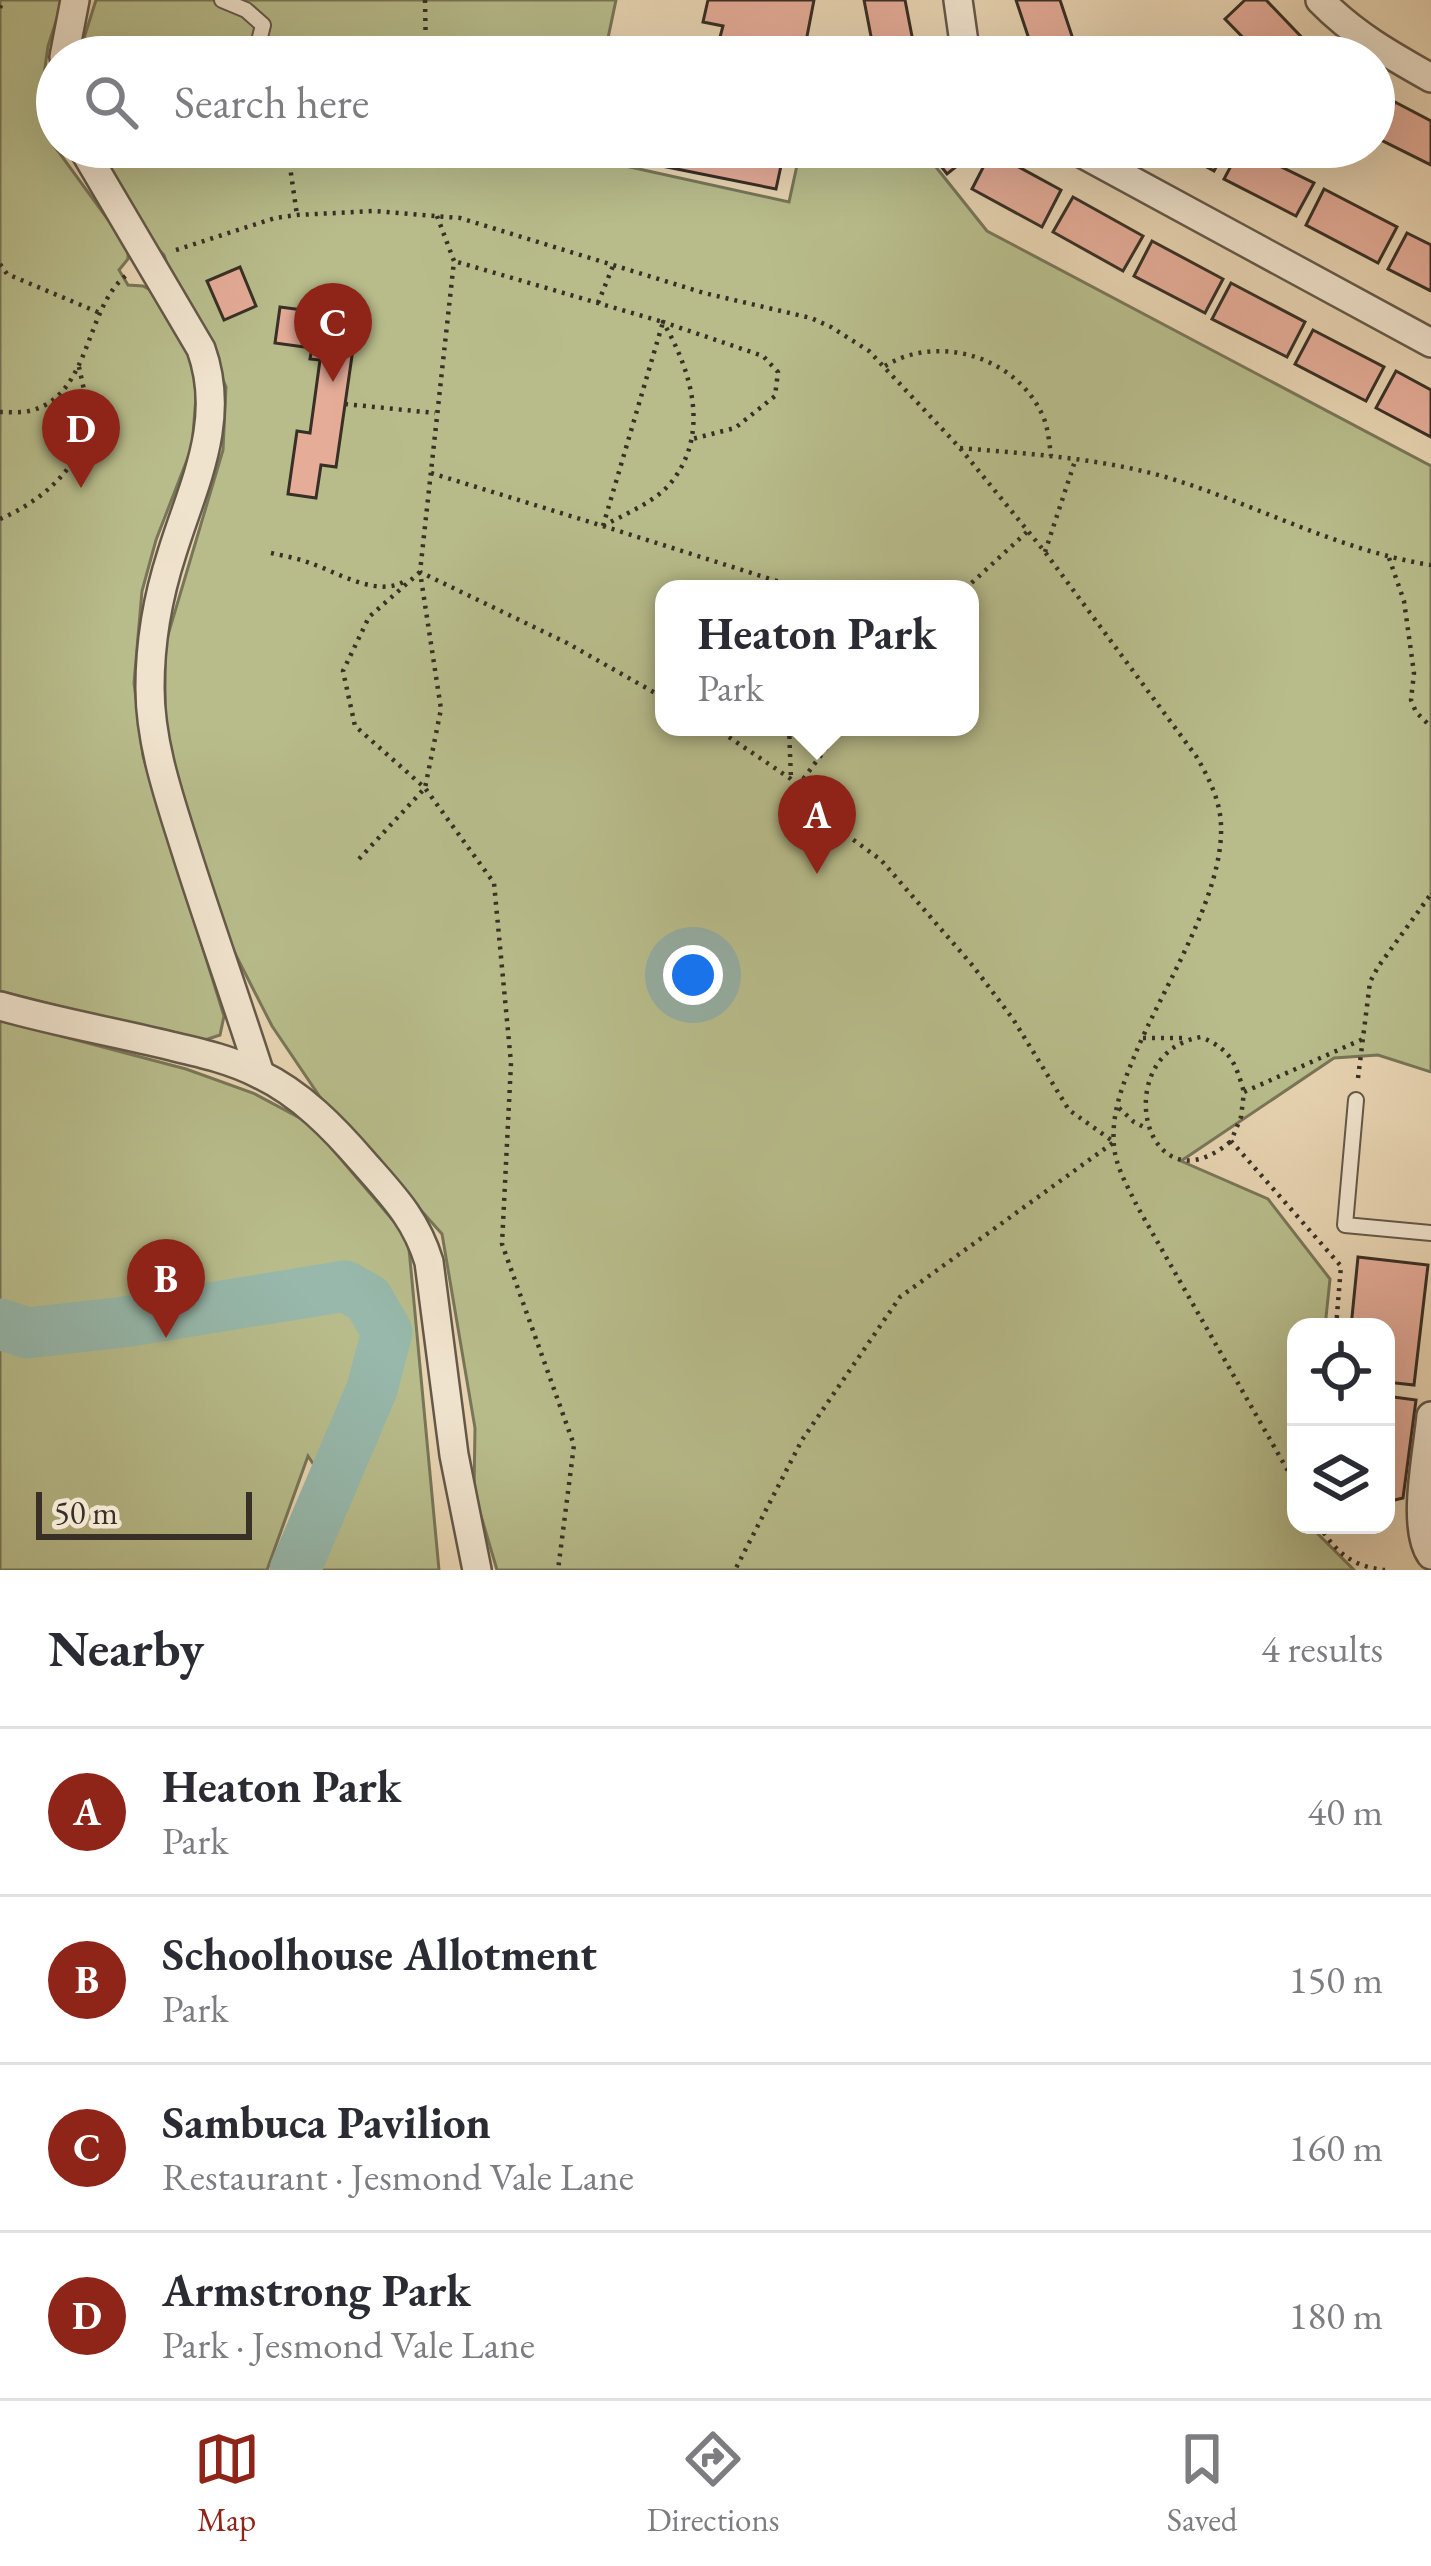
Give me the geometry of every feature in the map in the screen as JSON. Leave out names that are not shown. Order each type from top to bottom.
[{"type":"street","points":[[68,36],[75,0]]},
{"type":"street","points":[[958,0],[963,36]]},
{"type":"street","points":[[1320,0],[1359,36]]},
{"type":"street","points":[[1395,58],[1431,78]]},
{"type":"street","points":[[95,168],[201,349],[210,382],[200,478],[171,554],[151,654],[150,695],[172,806],[260,1074]]},
{"type":"street","points":[[1109,168],[1431,343]]},
{"type":"street","points":[[0,1006],[195,1052],[260,1074],[334,1128],[411,1218],[428,1262],[454,1455],[477,1570]]},
{"type":"street","points":[[1430,1432],[1421,1523],[1431,1555]]},
{"type":"lane","points":[[222,0],[246,10],[263,26],[260,36]]},
{"type":"lane","points":[[1356,1100],[1345,1225],[1431,1233]]},
{"type":"path","points":[[0,8],[3,0]]},
{"type":"path","points":[[425,0],[426,36]]},
{"type":"path","points":[[290,168],[298,215]]},
{"type":"path","points":[[0,412],[31,411],[66,386],[79,367],[105,300],[119,281],[183,246],[298,215],[374,211],[490,227],[704,293],[811,318],[850,337],[884,366],[959,448],[1046,553],[1210,780],[1221,825],[1211,890],[1120,1093],[1114,1142],[1117,1161],[1137,1206],[1287,1469]]},
{"type":"path","points":[[359,859],[425,788],[441,709],[420,572],[454,261],[436,216]]},
{"type":"path","points":[[454,261],[763,356],[778,373],[775,396],[735,428],[692,439]]},
{"type":"path","points":[[0,264],[7,274],[100,313]]},
{"type":"path","points":[[598,303],[613,266]]},
{"type":"path","points":[[603,526],[672,483],[692,439],[693,392],[685,364],[663,322]]},
{"type":"path","points":[[603,526],[663,322]]},
{"type":"path","points":[[884,366],[927,350],[962,353],[1003,369],[1042,413],[1052,456]]},
{"type":"path","points":[[0,519],[50,487],[76,458],[85,440],[87,414],[79,367]]},
{"type":"path","points":[[345,404],[437,413]]},
{"type":"path","points":[[959,448],[1128,467],[1389,558],[1431,565]]},
{"type":"path","points":[[1046,553],[1076,459]]},
{"type":"path","points":[[431,472],[774,580]]},
{"type":"path","points":[[975,580],[1028,531]]},
{"type":"path","points":[[271,553],[366,584],[396,586],[420,572]]},
{"type":"path","points":[[1389,558],[1404,601],[1414,673],[1412,700],[1431,728]]},
{"type":"path","points":[[420,572],[567,643],[655,693]]},
{"type":"path","points":[[420,572],[369,617],[343,671],[355,726],[425,788],[494,884],[511,1063],[502,1244],[574,1445],[558,1570]]},
{"type":"path","points":[[727,736],[791,779],[844,832],[881,860],[1000,1001],[1069,1110],[1114,1142]]},
{"type":"path","points":[[789,736],[791,779]]},
{"type":"path","points":[[798,786],[835,736]]},
{"type":"path","points":[[1356,1100],[1367,995],[1378,967],[1431,894]]},
{"type":"path","points":[[1117,1107],[1148,1129],[1165,1152],[1178,1158],[1205,1158],[1231,1141],[1241,1117],[1244,1092],[1221,1046],[1201,1037],[1142,1039]]},
{"type":"path","points":[[1148,1129],[1146,1103],[1155,1070],[1175,1046],[1191,1039]]},
{"type":"path","points":[[1244,1092],[1363,1039]]},
{"type":"path","points":[[1231,1141],[1341,1266],[1337,1318]]},
{"type":"path","points":[[735,1570],[802,1440],[900,1297],[1114,1142]]},
{"type":"path","points":[[1326,1534],[1343,1556],[1385,1570]]},
{"type":"green space","points":[[0,0],[63,0],[51,36],[36,36],[36,168],[70,168],[128,247],[128,259],[119,270],[128,285],[156,293],[191,352],[197,384],[192,447],[142,591],[134,683],[143,756],[224,1016],[220,1035],[190,1040],[0,991]]},
{"type":"green space","points":[[96,0],[616,0],[608,36],[85,36]]},
{"type":"green space","points":[[106,168],[634,168],[789,202],[796,168],[937,168],[987,231],[1431,466],[1431,1072],[1378,1055],[1334,1058],[1181,1161],[1268,1199],[1330,1279],[1326,1318],[1287,1318],[1287,1534],[1318,1534],[1354,1570],[497,1570],[474,1492],[475,1428],[442,1234],[320,1097],[272,1026],[221,926],[186,821],[165,729],[165,645],[223,450],[226,387],[164,255],[149,240]]},
{"type":"green space","points":[[0,1020],[186,1069],[253,1093],[311,1124],[408,1238],[439,1570],[311,1570],[338,1502],[308,1456],[267,1570],[0,1570]]},
{"type":"building","points":[[708,0],[814,0],[807,36],[720,36],[723,26],[703,22]]},
{"type":"building","points":[[864,0],[905,0],[912,36],[871,36]]},
{"type":"building","points":[[1016,0],[1060,0],[1072,36],[1028,36]]},
{"type":"building","points":[[1245,0],[1266,0],[1300,36],[1242,36],[1225,19]]},
{"type":"building","points":[[1395,102],[1431,121],[1431,165],[1395,147]]},
{"type":"building","points":[[672,168],[780,168],[776,189]]},
{"type":"building","points":[[983,168],[1020,168],[1061,190],[1042,227],[972,189]]},
{"type":"building","points":[[1230,168],[1284,168],[1314,183],[1296,216],[1224,179]]},
{"type":"building","points":[[1324,189],[1397,227],[1378,263],[1306,225]]},
{"type":"building","points":[[1073,197],[1143,236],[1123,271],[1053,232]]},
{"type":"building","points":[[1407,233],[1431,245],[1431,291],[1388,269]]},
{"type":"building","points":[[1152,241],[1223,279],[1205,313],[1134,276]]},
{"type":"building","points":[[240,267],[256,306],[224,320],[207,281]]},
{"type":"building","points":[[1231,283],[1305,322],[1287,357],[1212,319]]},
{"type":"building","points":[[280,307],[341,315],[339,333],[355,335],[336,467],[321,465],[316,498],[288,494],[297,431],[310,433],[320,360],[310,359],[312,348],[275,343]]},
{"type":"building","points":[[1313,330],[1384,367],[1366,401],[1295,364]]},
{"type":"building","points":[[1396,371],[1431,390],[1431,437],[1376,408]]},
{"type":"building","points":[[1358,1257],[1428,1265],[1414,1385],[1395,1383],[1395,1318],[1352,1318]]},
{"type":"building","points":[[1395,1397],[1416,1400],[1403,1498],[1395,1500]]},
{"type":"waterway","points":[[0,1324],[27,1333],[345,1286],[368,1299],[387,1332],[372,1389],[295,1570]]},
{"type":"place","name":"Sambuca Pavilion","points":[[333,382]]},
{"type":"place","name":"Armstrong Park","points":[[81,488]]},
{"type":"place","name":"Heaton Park","points":[[817,874]]},
{"type":"place","name":"Schoolhouse Allotment","points":[[166,1338]]}]
